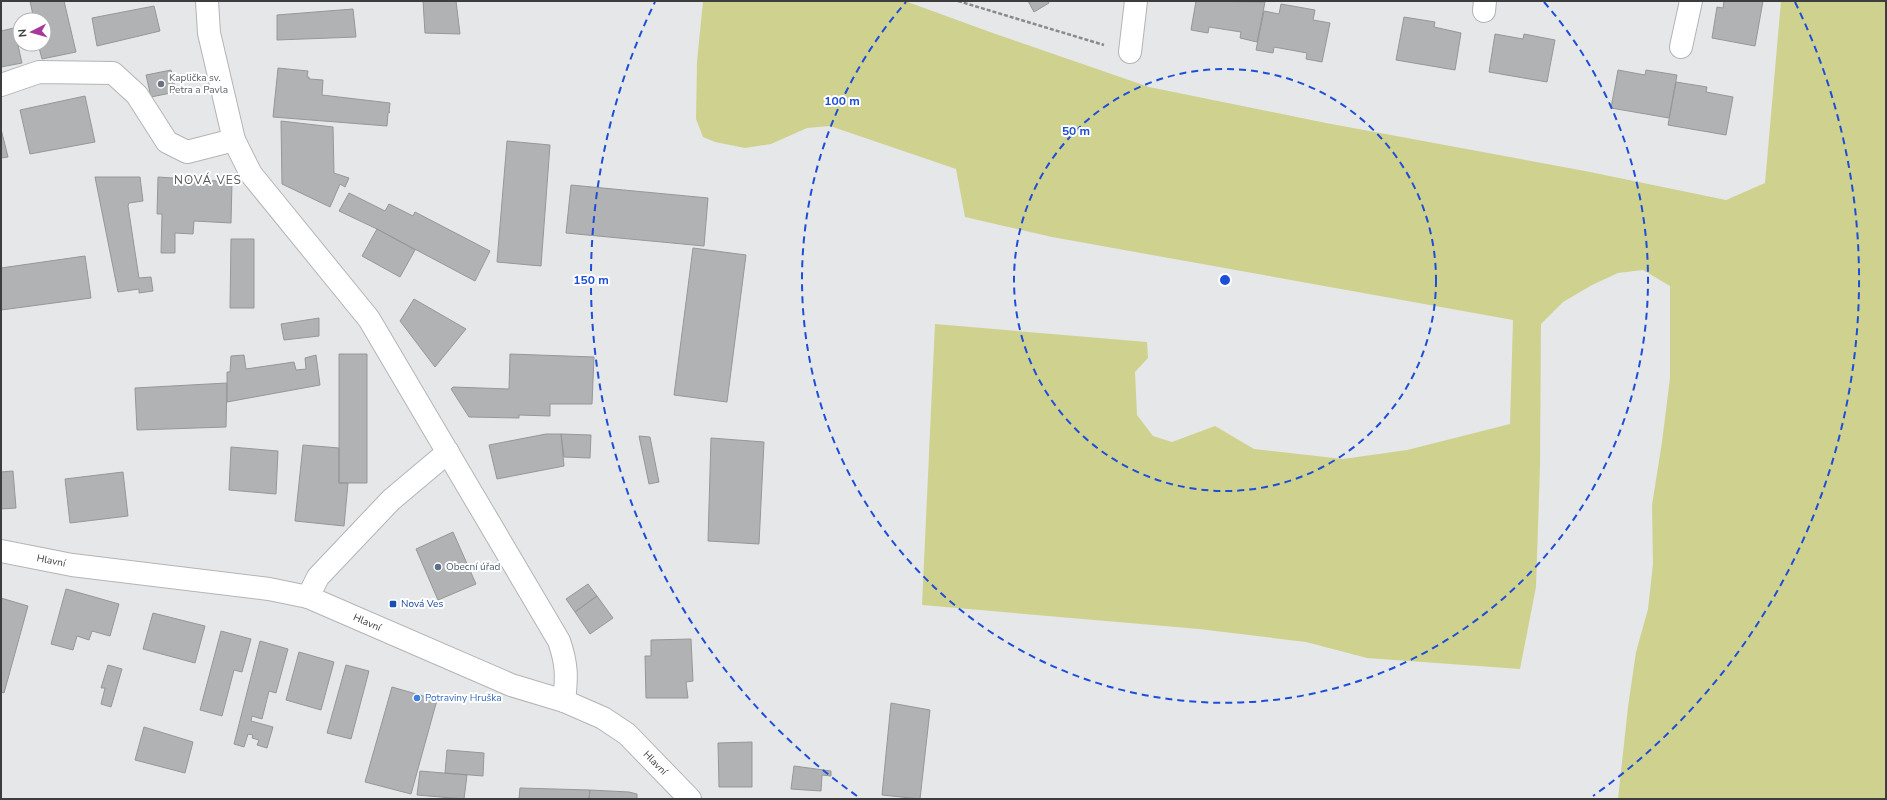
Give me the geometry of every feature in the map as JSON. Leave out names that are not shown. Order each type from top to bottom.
[{"type":"street","points":[[207,1],[209,33],[234,140],[251,174],[369,319],[448,452],[559,641],[565,658],[567,676],[564,701]]},
{"type":"street","points":[[1130,52],[1136,1]]},
{"type":"street","points":[[1681,47],[1692,1]]},
{"type":"street","points":[[1,85],[39,72],[114,73],[137,95],[167,142],[188,152],[234,140]]},
{"type":"street","points":[[308,597],[318,577],[391,500],[448,452]]},
{"type":"street","name":"Hlavní","points":[[1,551],[72,565],[269,589],[308,597],[511,684],[564,701],[603,718],[627,734],[690,799]]},
{"type":"path","points":[[958,1],[1130,52]]},
{"type":"green space","points":[[703,1],[905,1],[1149,87],[1326,123],[1585,171],[1726,200],[1765,183],[1781,1],[1886,1],[1886,799],[1618,799],[1628,707],[1636,652],[1648,609],[1653,564],[1652,505],[1670,378],[1670,286],[1643,270],[1618,273],[1592,285],[1563,302],[1541,324],[1540,467],[1536,587],[1520,669],[1367,658],[1306,642],[1199,629],[922,605],[935,324],[1147,342],[1148,358],[1135,372],[1137,415],[1153,436],[1172,442],[1215,426],[1254,449],[1343,459],[1407,450],[1510,424],[1513,320],[1052,237],[965,217],[956,169],[830,126],[807,128],[771,144],[745,148],[715,142],[703,137],[696,119],[697,62]]},
{"type":"building","points":[[30,1],[64,1],[76,52],[42,59],[40,52],[52,52],[52,12],[32,12]]},
{"type":"building","points":[[423,1],[456,1],[460,34],[425,33]]},
{"type":"building","points":[[1028,1],[1048,1],[1049,3],[1034,12]]},
{"type":"building","points":[[1196,1],[1265,2],[1257,42],[1240,38],[1241,32],[1209,27],[1208,33],[1191,30]]},
{"type":"building","points":[[1724,1],[1763,1],[1755,46],[1712,38],[1717,7],[1723,8]]},
{"type":"building","points":[[1281,4],[1315,10],[1313,20],[1330,23],[1322,62],[1306,59],[1307,53],[1274,47],[1273,53],[1256,50],[1264,11],[1279,14]]},
{"type":"building","points":[[154,6],[160,31],[97,46],[92,18]]},
{"type":"building","points":[[353,9],[356,37],[277,40],[277,15]]},
{"type":"building","points":[[1404,17],[1435,22],[1434,27],[1461,33],[1455,70],[1396,60]]},
{"type":"building","points":[[12,28],[12,52],[19,52],[22,63],[1,67],[1,31]]},
{"type":"building","points":[[1495,34],[1523,39],[1524,34],[1555,40],[1547,82],[1489,72]]},
{"type":"building","points":[[278,68],[308,71],[307,77],[309,77],[309,79],[323,80],[322,95],[390,103],[387,126],[273,117]]},
{"type":"building","name":"Kaplička sv. Petra a Pavla","points":[[171,70],[176,92],[151,97],[146,75]]},
{"type":"building","points":[[1618,70],[1645,75],[1646,70],[1677,75],[1669,118],[1611,108]]},
{"type":"building","points":[[1676,82],[1707,87],[1706,92],[1733,97],[1726,135],[1668,125]]},
{"type":"building","points":[[85,96],[95,142],[30,154],[20,110]]},
{"type":"building","points":[[281,121],[333,127],[334,173],[349,178],[345,187],[340,184],[330,207],[282,184]]},
{"type":"building","points":[[1,129],[8,157],[1,158]]},
{"type":"building","points":[[507,141],[550,145],[541,266],[497,262]]},
{"type":"building","points":[[95,177],[140,177],[143,201],[129,203],[128,206],[139,278],[151,277],[153,291],[139,293],[139,289],[118,292]]},
{"type":"building","points":[[158,177],[232,182],[231,223],[194,221],[193,234],[175,233],[175,253],[161,253],[162,214],[157,214]]},
{"type":"building","points":[[571,185],[708,198],[704,246],[566,233]]},
{"type":"building","points":[[349,193],[385,211],[389,204],[413,216],[415,212],[490,251],[475,281],[377,229],[339,211]]},
{"type":"building","points":[[377,229],[415,250],[400,277],[362,256]]},
{"type":"building","points":[[231,239],[254,239],[254,308],[230,308]]},
{"type":"building","points":[[693,248],[746,255],[727,402],[674,395]]},
{"type":"building","points":[[85,256],[91,298],[1,310],[1,268]]},
{"type":"building","points":[[414,299],[466,329],[435,367],[400,321]]},
{"type":"building","points":[[319,318],[319,336],[284,340],[281,324]]},
{"type":"building","points":[[339,354],[367,354],[367,483],[339,483]]},
{"type":"building","points":[[510,354],[594,357],[592,404],[550,404],[550,416],[519,415],[519,418],[469,417],[451,389],[453,387],[509,389]]},
{"type":"building","points":[[244,355],[246,369],[294,362],[296,370],[306,369],[305,358],[316,355],[320,385],[227,402],[227,372],[230,372],[231,356]]},
{"type":"building","points":[[227,383],[226,427],[137,430],[135,388]]},
{"type":"building","points":[[546,434],[561,434],[564,466],[497,479],[489,445]]},
{"type":"building","points":[[561,434],[591,435],[590,458],[564,457]]},
{"type":"building","points":[[639,436],[650,437],[659,482],[649,484]]},
{"type":"building","points":[[711,438],[764,442],[759,544],[708,541]]},
{"type":"building","points":[[303,445],[339,448],[339,483],[348,483],[344,526],[295,521]]},
{"type":"building","points":[[231,447],[278,451],[276,494],[229,490]]},
{"type":"building","points":[[13,471],[16,508],[1,509],[1,472]]},
{"type":"building","points":[[123,472],[128,516],[70,523],[65,479]]},
{"type":"building","points":[[453,532],[476,584],[438,600],[416,549]]},
{"type":"building","points":[[588,584],[597,596],[575,612],[566,599]]},
{"type":"building","points":[[66,589],[119,604],[110,636],[92,631],[89,640],[77,636],[73,650],[51,644]]},
{"type":"building","points":[[597,596],[613,618],[590,634],[575,612]]},
{"type":"building","points":[[1,598],[28,606],[4,693],[1,692]]},
{"type":"building","points":[[153,613],[205,626],[195,663],[143,649]]},
{"type":"building","points":[[221,631],[251,639],[242,672],[234,670],[222,716],[200,710]]},
{"type":"building","points":[[691,639],[693,681],[686,682],[688,698],[646,698],[645,656],[651,656],[651,640]]},
{"type":"building","points":[[260,641],[288,649],[276,693],[269,691],[262,719],[252,716],[251,721],[273,727],[267,748],[257,745],[259,740],[252,738],[253,735],[248,734],[244,747],[234,744]]},
{"type":"building","points":[[299,652],[334,662],[321,710],[286,700]]},
{"type":"building","points":[[108,665],[122,669],[111,707],[101,704],[105,688],[101,688]]},
{"type":"building","points":[[346,665],[369,671],[351,739],[327,733]]},
{"type":"building","points":[[392,687],[437,700],[411,794],[365,782]]},
{"type":"building","points":[[891,703],[930,710],[920,799],[882,795]]},
{"type":"building","points":[[144,727],[193,742],[185,773],[135,760]]},
{"type":"building","points":[[752,742],[752,787],[719,787],[718,743]]},
{"type":"building","points":[[447,750],[484,753],[483,776],[445,773]]},
{"type":"building","points":[[794,766],[831,771],[831,776],[822,775],[821,791],[791,789]]},
{"type":"building","points":[[420,771],[467,775],[464,799],[417,795]]},
{"type":"building","points":[[520,788],[590,790],[589,799],[519,799]]},
{"type":"building","points":[[590,790],[629,792],[637,794],[637,799],[589,799]]},
{"type":"place","name":"Kaplička sv. Petra a Pavla","points":[[161,84]]},
{"type":"place","name":"Obecní úřad","points":[[438,567]]},
{"type":"place","name":"Nová Ves","points":[[393,604]]},
{"type":"place","name":"Potraviny Hruška","points":[[417,698]]},
{"type":"district","name":"NOVÁ VES","points":[[208,180]]}]
